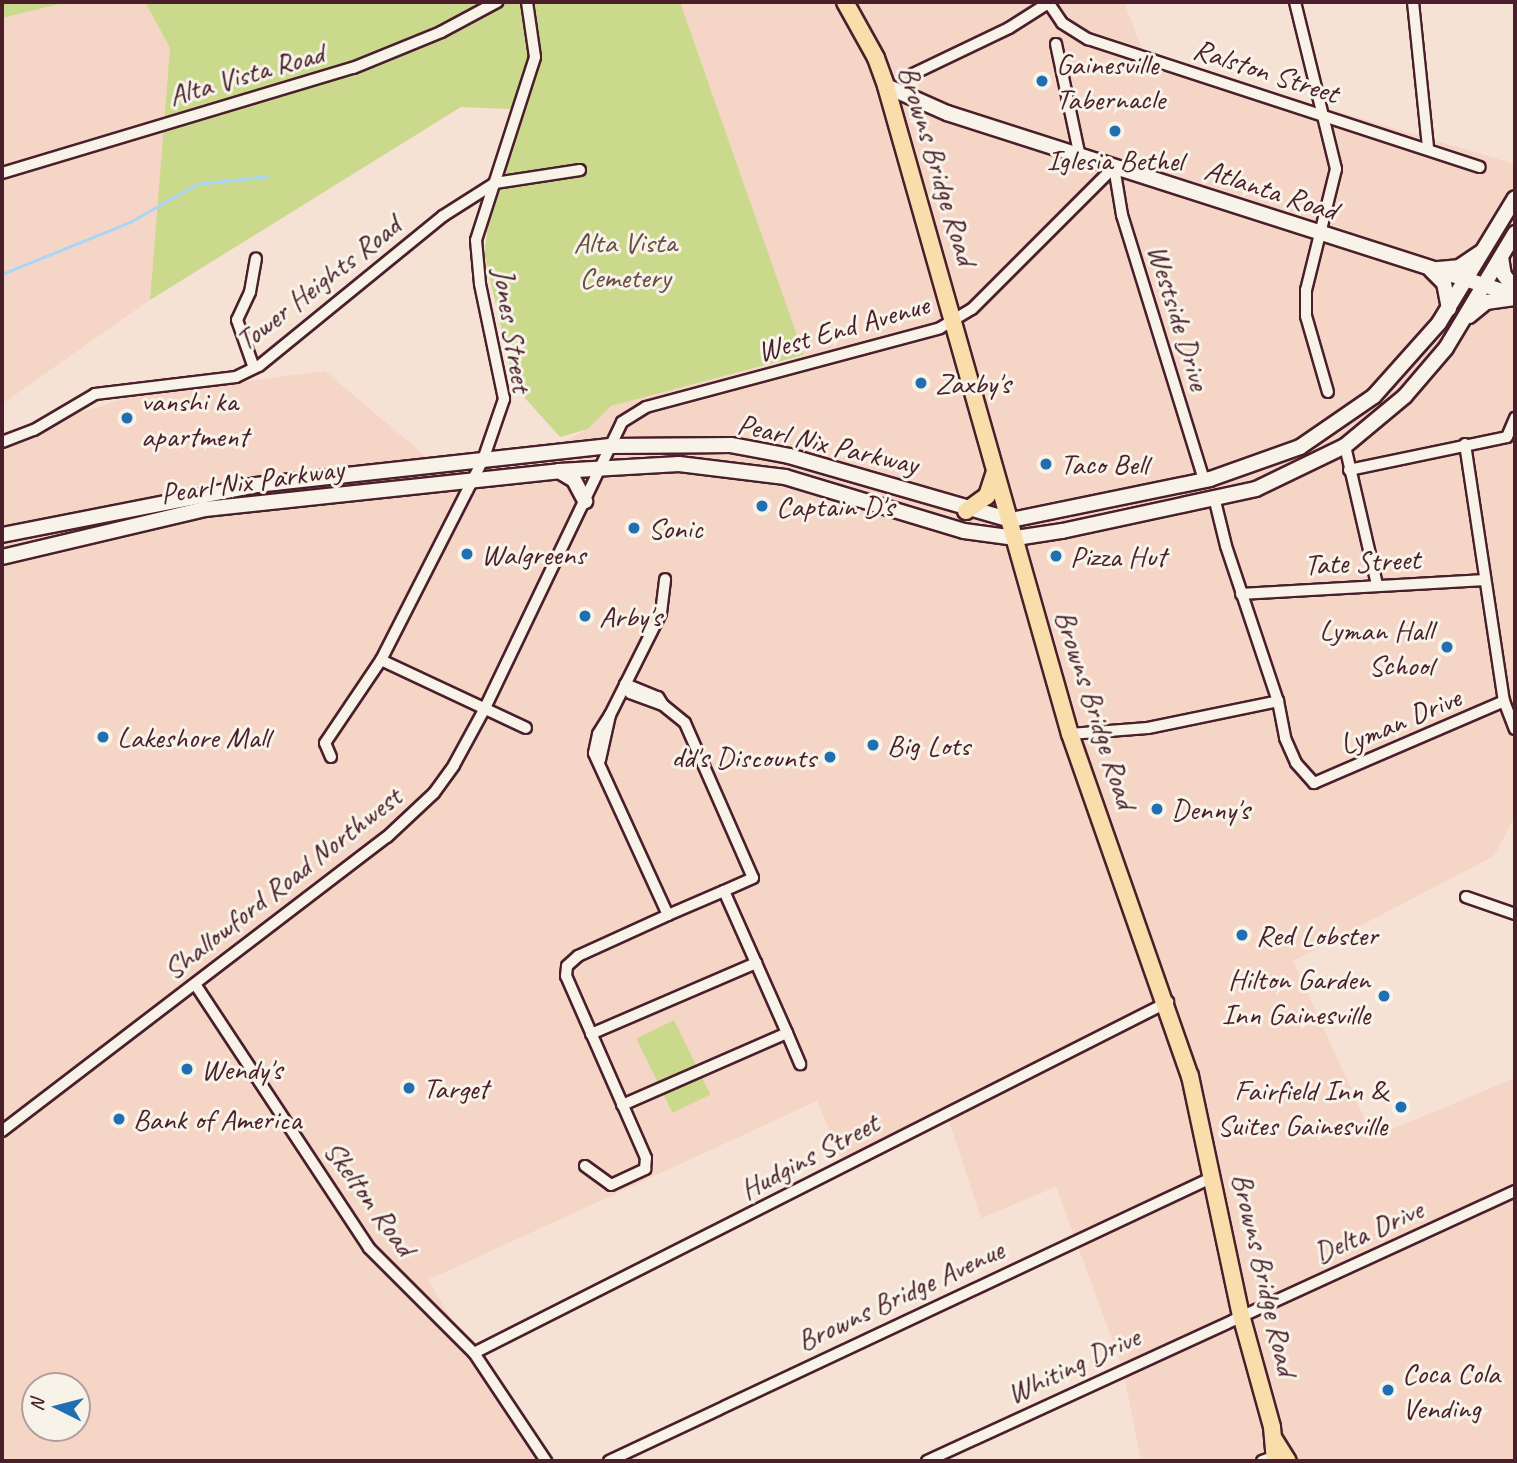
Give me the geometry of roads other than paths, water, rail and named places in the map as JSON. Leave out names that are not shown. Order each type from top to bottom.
[{"type":"main road","name":"Browns Bridge Road","points":[[845,2],[876,58],[886,86],[955,319],[995,472],[1012,520],[1070,734],[1168,1002],[1213,1177],[1241,1315],[1274,1439],[1274,1460]]},
{"type":"main road","name":"Atlanta Road","points":[[886,86],[947,113],[1080,153],[1114,167],[1515,297]]},
{"type":"main road","name":"Pearl Nix Parkway","points":[[2,535],[256,485],[610,446],[731,445],[789,456],[966,511],[1012,520],[1204,480],[1275,459],[1333,428],[1404,368],[1449,309],[1515,198]]},
{"type":"main road","name":"Pearl Nix Parkway","points":[[2,557],[205,509],[601,468],[729,467],[785,477],[964,531],[1016,538],[1214,497],[1283,479],[1345,446],[1405,396],[1462,321],[1515,233]]},
{"type":"main road","points":[[1430,269],[1459,267],[1488,245]]},
{"type":"main road","points":[[1501,257],[1504,275],[1515,289]]},
{"type":"main road","points":[[1430,269],[1444,283],[1449,309]]},
{"type":"main road","points":[[1462,321],[1486,302],[1515,297]]},
{"type":"main road","points":[[559,471],[574,480],[585,501]]},
{"type":"main road","points":[[966,511],[987,496],[995,472]]},
{"type":"street","name":"Alta Vista Road","points":[[2,173],[353,68],[441,32],[496,2]]},
{"type":"street","name":"Jones Street","points":[[331,757],[325,743],[382,660],[484,460],[504,399],[476,259],[479,229],[535,57],[527,2]]},
{"type":"street","points":[[913,74],[1009,28],[1049,2]]},
{"type":"street","name":"Ralston Street","points":[[1049,2],[1062,23],[1088,39],[1326,117],[1428,146],[1480,167]]},
{"type":"street","points":[[1295,2],[1326,117],[1336,169],[1306,290],[1306,316],[1328,392]]},
{"type":"street","points":[[1413,2],[1428,146]]},
{"type":"street","points":[[1056,44],[1080,153]]},
{"type":"street","name":"West End Avenue","points":[[601,468],[622,422],[646,407],[940,328],[972,309],[1114,167]]},
{"type":"street","name":"Westside Drive","points":[[1114,167],[1122,215],[1204,480]]},
{"type":"street","points":[[495,183],[580,170]]},
{"type":"street","name":"Tower Heights Road","points":[[2,442],[34,430],[95,394],[236,376],[254,368],[443,216],[495,183]]},
{"type":"street","points":[[254,368],[237,320],[250,292],[256,259]]},
{"type":"street","points":[[1349,470],[1507,437],[1515,418]]},
{"type":"street","points":[[1465,444],[1504,701],[1515,729]]},
{"type":"street","points":[[1345,446],[1377,585]]},
{"type":"street","name":"Shallowford Road Northwest","points":[[2,1131],[412,814],[454,765],[484,710],[601,468]]},
{"type":"street","points":[[1070,734],[1148,728],[1278,701],[1241,594],[1214,497]]},
{"type":"street","points":[[665,579],[661,613],[594,752],[600,760],[668,915]]},
{"type":"street","name":"Tate Street","points":[[1241,594],[1485,580]]},
{"type":"street","points":[[382,660],[526,728]]},
{"type":"street","points":[[585,1166],[611,1185],[645,1169],[646,1158],[566,976],[567,966],[578,956],[753,878],[685,723],[663,705],[645,695],[630,694],[626,685]]},
{"type":"street","name":"Lyman Drive","points":[[1278,701],[1296,763],[1314,783],[1504,701]]},
{"type":"street","points":[[724,891],[800,1064]]},
{"type":"street","points":[[1466,897],[1515,914]]},
{"type":"street","points":[[591,1034],[756,963]]},
{"type":"street","name":"Skelton Road","points":[[195,984],[369,1248],[474,1353],[546,1461]]},
{"type":"street","name":"Hudgins Street","points":[[474,1353],[1168,1002]]},
{"type":"street","points":[[622,1105],[787,1033]]},
{"type":"street","name":"Browns Bridge Avenue","points":[[609,1461],[1213,1177]]},
{"type":"street","name":"Delta Drive","points":[[1241,1315],[1515,1191]]},
{"type":"street","name":"Whiting Drive","points":[[927,1461],[1241,1315]]},
{"type":"waterway","points":[[2,274],[130,222],[197,184],[268,176]]},
{"type":"place","name":"Gainesville Tabernacle","points":[[1042,81]]},
{"type":"place","name":"Iglesia Bethel","points":[[1115,131]]},
{"type":"place","name":"Zaxby's","points":[[921,383]]},
{"type":"place","name":"vanshi ka apartment","points":[[127,418]]},
{"type":"place","name":"Taco Bell","points":[[1046,464]]},
{"type":"place","name":"Captain D's","points":[[762,506]]},
{"type":"place","name":"Sonic","points":[[634,528]]},
{"type":"place","name":"Walgreens","points":[[467,554]]},
{"type":"place","name":"Pizza Hut","points":[[1056,556]]},
{"type":"place","name":"Arby's","points":[[585,616]]},
{"type":"place","name":"Lyman Hall School","points":[[1447,647]]},
{"type":"place","name":"Lakeshore Mall","points":[[103,737]]},
{"type":"place","name":"Big Lots","points":[[873,745]]},
{"type":"place","name":"dd's Discounts","points":[[830,757]]},
{"type":"place","name":"Denny's","points":[[1157,809]]},
{"type":"place","name":"Red Lobster","points":[[1242,935]]},
{"type":"place","name":"Hilton Garden Inn Gainesville","points":[[1384,996]]},
{"type":"place","name":"Wendy's","points":[[187,1069]]},
{"type":"place","name":"Target","points":[[409,1088]]},
{"type":"place","name":"Fairfield Inn & Suites Gainesville","points":[[1401,1107]]},
{"type":"place","name":"Bank of America","points":[[119,1119]]},
{"type":"place","name":"Coca Cola Vending","points":[[1388,1390]]},
{"type":"park label","name":"Alta Vista Cemetery","points":[[625,259]]}]
